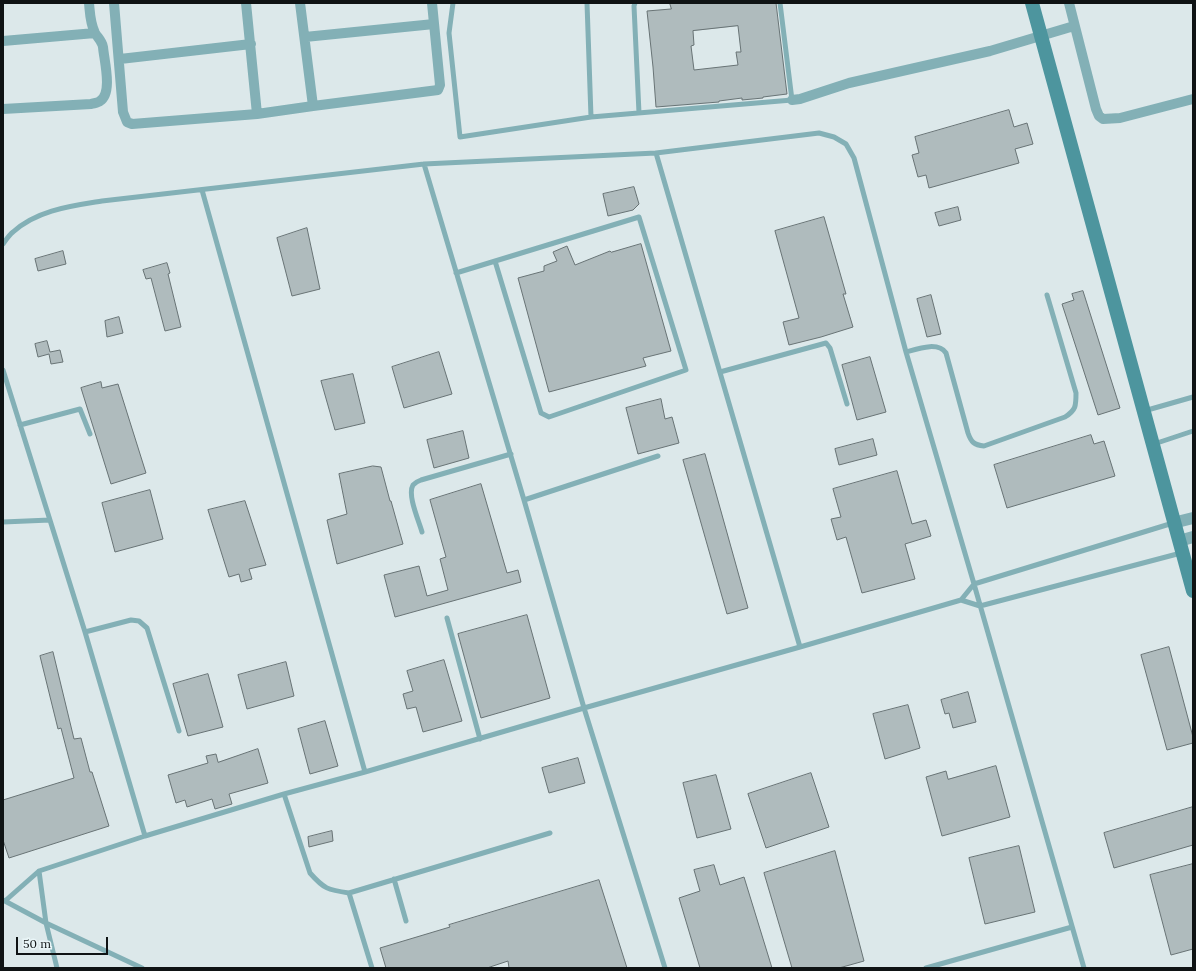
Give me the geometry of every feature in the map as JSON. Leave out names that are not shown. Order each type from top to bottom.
[{"type":"main road","points":[[1032,3],[1173,523],[1193,591]]},
{"type":"street","points":[[3,109],[91,104],[100,102],[107,91],[108,81],[102,42],[95,33],[91,22],[89,3]]},
{"type":"street","points":[[114,3],[120,59],[123,112],[127,122],[132,124],[257,114],[438,90],[440,85],[432,3]]},
{"type":"street","points":[[246,3],[257,114]]},
{"type":"street","points":[[300,3],[313,106]]},
{"type":"street","points":[[1069,3],[1099,116],[1103,119],[1120,118],[1193,99]]},
{"type":"street","points":[[305,37],[434,24]]},
{"type":"street","points":[[792,100],[800,99],[849,83],[990,51],[1074,26]]},
{"type":"street","points":[[3,41],[95,33]]},
{"type":"street","points":[[120,59],[251,44]]},
{"type":"street","points":[[1173,523],[1193,518]]},
{"type":"street","points":[[1181,547],[1193,537]]},
{"type":"lane","points":[[453,3],[449,33],[460,137],[592,117],[792,100],[780,3]]},
{"type":"lane","points":[[587,3],[592,117]]},
{"type":"lane","points":[[635,3],[640,113]]},
{"type":"lane","points":[[3,244],[12,232],[35,218],[62,207],[102,201],[424,164],[656,153],[819,133],[834,137],[846,144],[854,158],[906,352],[1084,968]]},
{"type":"lane","points":[[656,153],[800,647]]},
{"type":"lane","points":[[424,164],[584,708],[665,968]]},
{"type":"lane","points":[[202,190],[365,772]]},
{"type":"lane","points":[[456,273],[639,217],[686,370],[549,417],[541,413],[496,261]]},
{"type":"lane","points":[[906,352],[930,347],[940,347],[944,349],[968,433],[972,442],[977,445],[984,446],[1065,417],[1073,412],[1076,405],[1076,393],[1047,295]]},
{"type":"lane","points":[[720,372],[826,343],[830,348],[847,404]]},
{"type":"lane","points":[[3,370],[85,632],[145,836]]},
{"type":"lane","points":[[1143,411],[1193,397]]},
{"type":"lane","points":[[20,425],[80,409],[90,434]]},
{"type":"lane","points":[[1152,445],[1193,431]]},
{"type":"lane","points":[[422,532],[412,500],[411,492],[414,484],[421,480],[510,454]]},
{"type":"lane","points":[[524,500],[658,456]]},
{"type":"lane","points":[[3,522],[50,520]]},
{"type":"lane","points":[[961,600],[974,584],[1173,523]]},
{"type":"lane","points":[[142,968],[46,923],[4,900],[39,871],[145,836],[284,794],[961,600],[980,606],[1181,547]]},
{"type":"lane","points":[[447,618],[480,739]]},
{"type":"lane","points":[[85,632],[131,620],[139,621],[147,628],[179,731]]},
{"type":"lane","points":[[284,794],[310,873],[328,890],[349,893],[550,832]]},
{"type":"lane","points":[[39,871],[46,923],[57,968]]},
{"type":"lane","points":[[394,880],[406,921]]},
{"type":"lane","points":[[349,893],[372,968]]},
{"type":"lane","points":[[926,968],[1072,927]]},
{"type":"building","points":[[670,3],[776,3],[787,94],[763,98],[742,100],[742,98],[719,102],[656,107],[647,11],[671,9]],"holes":[[[738,26],[741,52],[736,52],[738,65],[694,70],[691,46],[694,45],[693,31]]]},
{"type":"building","points":[[1009,110],[1014,127],[1027,123],[1033,144],[1015,149],[1019,163],[929,188],[926,175],[918,177],[912,155],[919,153],[915,137]]},
{"type":"building","points":[[634,187],[639,204],[633,210],[608,216],[603,194]]},
{"type":"building","points":[[958,207],[961,220],[939,226],[935,213]]},
{"type":"building","points":[[824,217],[846,294],[843,294],[853,327],[789,345],[783,322],[799,318],[775,231]]},
{"type":"building","points":[[307,228],[320,289],[292,296],[277,238]]},
{"type":"building","points":[[641,244],[671,351],[643,358],[646,366],[549,392],[518,278],[544,271],[544,266],[557,261],[553,252],[567,246],[575,265],[610,251]]},
{"type":"building","points":[[63,251],[66,264],[38,271],[35,259]]},
{"type":"building","points":[[167,263],[170,273],[168,274],[181,327],[165,331],[151,278],[146,279],[143,270]]},
{"type":"building","points":[[1083,291],[1120,408],[1098,415],[1062,304],[1074,300],[1072,294]]},
{"type":"building","points":[[931,295],[941,334],[927,337],[917,299]]},
{"type":"building","points":[[119,317],[123,333],[107,337],[105,321]]},
{"type":"building","points":[[47,341],[50,352],[60,350],[63,362],[51,364],[49,354],[38,357],[35,344]]},
{"type":"building","points":[[439,352],[452,394],[404,408],[392,367]]},
{"type":"building","points":[[870,357],[886,412],[857,420],[842,365]]},
{"type":"building","points":[[353,374],[365,423],[335,430],[321,381]]},
{"type":"building","points":[[101,382],[102,388],[118,384],[146,473],[111,484],[81,388]]},
{"type":"building","points":[[661,399],[665,419],[672,417],[679,443],[638,454],[626,408]]},
{"type":"building","points":[[463,431],[469,458],[434,468],[427,440]]},
{"type":"building","points":[[1091,435],[1094,444],[1104,441],[1115,476],[1007,508],[994,465]]},
{"type":"building","points":[[873,439],[877,455],[839,465],[835,449]]},
{"type":"building","points":[[705,454],[748,608],[727,614],[683,460]]},
{"type":"building","points":[[373,466],[381,467],[403,544],[337,564],[327,520],[347,514],[339,474]]},
{"type":"building","points":[[897,471],[912,524],[926,520],[931,536],[905,544],[915,579],[862,593],[846,537],[837,540],[831,519],[841,517],[833,489]]},
{"type":"building","points":[[481,484],[507,573],[518,570],[521,582],[395,617],[384,575],[419,566],[427,596],[448,590],[440,559],[446,557],[430,500]]},
{"type":"building","points":[[150,490],[163,539],[115,552],[102,503]]},
{"type":"building","points":[[245,501],[266,565],[249,569],[252,579],[241,582],[239,574],[229,577],[208,510]]},
{"type":"building","points":[[527,615],[550,698],[481,718],[458,634]]},
{"type":"building","points":[[1169,647],[1193,737],[1193,743],[1167,750],[1141,655]]},
{"type":"building","points":[[53,652],[74,739],[81,738],[90,772],[92,772],[109,826],[9,858],[3,840],[3,800],[74,778],[61,728],[58,729],[40,656]]},
{"type":"building","points":[[444,660],[462,721],[423,732],[416,707],[407,709],[403,694],[413,691],[407,671]]},
{"type":"building","points":[[286,662],[294,696],[247,709],[238,675]]},
{"type":"building","points":[[208,674],[223,727],[188,736],[173,684]]},
{"type":"building","points":[[968,692],[976,722],[953,728],[949,713],[945,714],[941,700]]},
{"type":"building","points":[[908,705],[920,748],[885,759],[873,714]]},
{"type":"building","points":[[325,721],[338,766],[310,774],[298,729]]},
{"type":"building","points":[[258,749],[268,783],[229,794],[232,804],[215,809],[212,799],[187,807],[185,800],[176,803],[168,775],[208,763],[206,756],[216,754],[218,762]]},
{"type":"building","points":[[578,758],[585,783],[549,793],[542,768]]},
{"type":"building","points":[[996,766],[1010,817],[942,836],[926,777],[946,771],[948,779]]},
{"type":"building","points":[[811,773],[829,827],[766,848],[748,794]]},
{"type":"building","points":[[716,775],[731,829],[697,838],[683,783]]},
{"type":"building","points":[[1193,807],[1193,845],[1114,868],[1104,833]]},
{"type":"building","points":[[332,831],[333,841],[309,847],[308,837]]},
{"type":"building","points":[[1019,846],[1035,912],[985,924],[969,858]]},
{"type":"building","points":[[835,851],[864,961],[839,968],[792,968],[764,873]]},
{"type":"building","points":[[1193,864],[1193,949],[1171,955],[1150,875]]},
{"type":"building","points":[[714,865],[720,885],[744,877],[772,968],[700,968],[679,898],[700,891],[694,870]]},
{"type":"building","points":[[599,880],[627,968],[509,968],[508,961],[487,968],[386,968],[380,948],[450,927],[449,925]]}]
